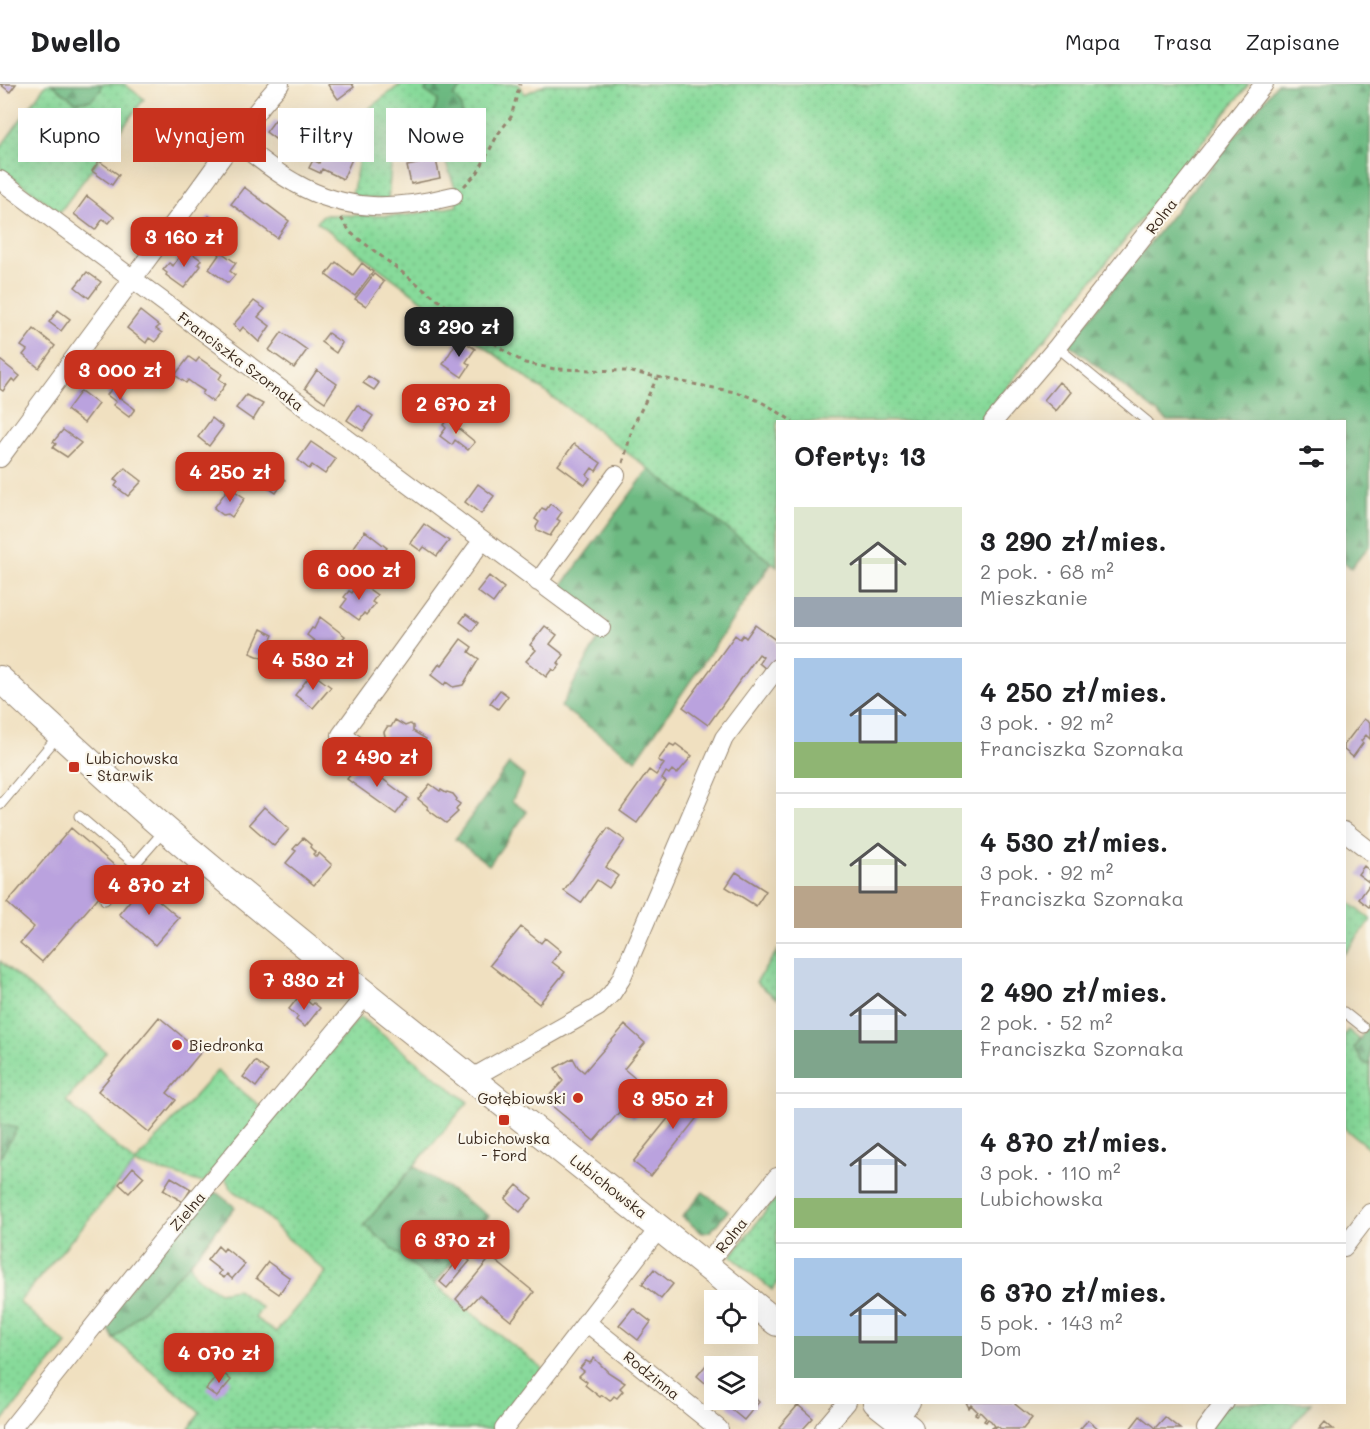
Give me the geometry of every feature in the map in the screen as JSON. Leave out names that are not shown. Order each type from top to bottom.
[{"type":"street","points":[[258,108],[280,84]]},
{"type":"street","name":"Rolna","points":[[995,420],[1057,347],[1264,84]]},
{"type":"street","points":[[0,458],[218,162]]},
{"type":"street","points":[[265,162],[294,183],[329,200],[363,206],[396,207],[422,204],[453,196]]},
{"type":"street","name":"Franciszka Szornaka","points":[[0,180],[601,628]]},
{"type":"street","points":[[538,582],[616,475]]},
{"type":"street","points":[[355,744],[341,735],[482,541]]},
{"type":"street","points":[[472,1078],[598,1007],[612,993],[626,968],[724,738],[776,669]]},
{"type":"street","name":"Lubichowska","points":[[0,679],[166,829],[366,995],[660,1227],[776,1322]]},
{"type":"street","points":[[1347,839],[1370,851]]},
{"type":"street","name":"Zielna","points":[[10,1429],[170,1231],[366,995]]},
{"type":"street","name":"Rolna","points":[[706,1265],[776,1178]]},
{"type":"street","points":[[1346,1244],[1370,1213]]},
{"type":"street","points":[[504,1429],[660,1227]]},
{"type":"street","name":"Rodzinna","points":[[586,1322],[697,1422],[719,1429]]},
{"type":"street","points":[[824,1429],[845,1404]]},
{"type":"street","points":[[880,1404],[906,1417]]},
{"type":"street","points":[[1205,1429],[1224,1404]]},
{"type":"lane","points":[[1057,347],[1146,420]]},
{"type":"lane","points":[[0,805],[60,734]]},
{"type":"lane","points":[[79,816],[135,864]]},
{"type":"lane","points":[[105,900],[166,829]]},
{"type":"lane","points":[[1346,1014],[1364,1028]]},
{"type":"path","points":[[453,196],[478,172],[498,134],[511,117],[520,84]]},
{"type":"path","points":[[329,200],[351,234],[506,352],[525,363],[555,369],[626,370],[749,396],[774,408],[790,420]]},
{"type":"path","points":[[616,475],[624,461],[633,426],[657,377]]},
{"type":"green space","points":[[46,84],[52,84],[77,102],[101,90],[101,84],[124,84],[144,99],[137,108],[133,108],[133,114],[121,130],[121,108],[29,108]]},
{"type":"green space","points":[[52,84],[101,84],[101,90],[91,100],[76,102]]},
{"type":"green space","points":[[401,84],[429,84],[426,91],[438,99],[435,108],[386,108],[386,162],[391,162],[388,200],[352,196],[358,162],[374,162],[374,108],[369,108]]},
{"type":"green space","points":[[429,84],[466,84],[453,96],[461,108],[435,108],[438,100],[425,91]]},
{"type":"green space","points":[[466,84],[518,84],[525,94],[546,84],[1249,84],[981,420],[776,420],[776,566],[317,222],[323,215],[403,216],[457,206],[455,187],[446,162],[486,162],[486,108],[457,108],[453,96]]},
{"type":"green space","points":[[1277,84],[1370,84],[1370,545],[1351,568],[1346,564],[1346,420],[1167,420],[1069,344]]},
{"type":"green space","points":[[18,123],[18,162],[97,162],[60,212],[0,168],[0,148]]},
{"type":"green space","points":[[649,469],[772,563],[636,760],[561,707],[607,622],[561,587]]},
{"type":"green space","points":[[509,764],[524,776],[512,801],[527,812],[489,865],[455,839]]},
{"type":"green space","points":[[1346,900],[1370,921],[1346,951]]},
{"type":"green space","points":[[776,952],[776,998],[756,982]]},
{"type":"green space","points":[[0,961],[106,1052],[66,1101],[135,1163],[217,1071],[265,1110],[203,1183],[135,1164],[19,1302],[67,1344],[0,1424]]},
{"type":"green space","points":[[360,1017],[468,1102],[364,1225],[543,1369],[495,1429],[189,1429],[200,1412],[114,1339],[190,1263],[195,1276],[219,1292],[237,1289],[262,1308],[255,1318],[276,1332],[326,1272],[244,1197],[232,1190],[224,1176]]},
{"type":"green space","points":[[1370,1023],[1370,1065],[1363,1062],[1354,1048]]},
{"type":"green space","points":[[1348,1030],[1359,1039],[1354,1048],[1363,1062],[1370,1065],[1370,1149],[1346,1130],[1346,1032]]},
{"type":"green space","points":[[0,1124],[17,1128],[0,1158]]},
{"type":"green space","points":[[414,1166],[489,1216],[435,1284],[364,1225]]},
{"type":"green space","points":[[703,1192],[728,1211],[710,1232],[702,1233],[682,1217]]},
{"type":"green space","points":[[217,1193],[235,1207],[190,1263],[114,1339],[104,1320],[207,1194]]},
{"type":"green space","points":[[776,1198],[776,1285],[772,1290],[731,1256]]},
{"type":"green space","points":[[1226,1404],[1310,1404],[1290,1429],[1207,1429]]},
{"type":"building","points":[[0,84],[16,84],[10,92]]},
{"type":"building","points":[[329,84],[352,84],[354,87],[338,99]]},
{"type":"building","points":[[275,120],[278,122],[278,141],[266,132]]},
{"type":"building","points":[[100,162],[119,175],[112,185],[92,171]]},
{"type":"building","points":[[312,162],[351,162],[343,179],[322,169],[320,173],[309,168]]},
{"type":"building","points":[[436,162],[440,178],[411,184],[407,166]]},
{"type":"building","points":[[244,187],[289,221],[277,238],[231,204]]},
{"type":"building","points":[[87,196],[114,217],[109,223],[103,219],[95,230],[74,214]]},
{"type":"building","points":[[209,216],[224,227],[212,243],[198,232]]},
{"type":"building","points":[[185,248],[201,260],[198,264],[201,266],[184,288],[166,275],[167,273],[163,270],[169,263],[173,266]]},
{"type":"building","points":[[221,252],[236,263],[230,271],[235,275],[228,283],[209,269]]},
{"type":"building","points":[[336,262],[353,275],[362,263],[373,272],[355,296],[326,275]]},
{"type":"building","points":[[87,272],[101,282],[89,298],[75,287]]},
{"type":"building","points":[[374,274],[384,282],[366,306],[355,299]]},
{"type":"building","points":[[254,301],[265,309],[258,317],[270,326],[259,342],[243,327],[240,331],[233,325]]},
{"type":"building","points":[[58,310],[70,319],[61,331],[49,322]]},
{"type":"building","points":[[140,311],[159,326],[156,329],[162,333],[155,342],[149,338],[146,343],[127,328]]},
{"type":"building","points":[[34,329],[55,346],[39,368],[23,355],[27,350],[21,346]]},
{"type":"building","points":[[282,332],[307,350],[294,368],[269,350]]},
{"type":"building","points":[[328,333],[342,343],[336,353],[321,342]]},
{"type":"building","points":[[459,338],[475,349],[466,362],[470,365],[462,377],[443,364]]},
{"type":"building","points":[[124,356],[137,365],[125,385],[120,385],[110,375]]},
{"type":"building","points":[[189,357],[196,362],[199,358],[222,374],[219,379],[226,384],[213,402],[202,394],[204,391],[188,380],[186,383],[175,375]]},
{"type":"building","points":[[0,360],[20,376],[15,382],[12,379],[3,391],[0,389]]},
{"type":"building","points":[[317,370],[337,384],[325,402],[305,388]]},
{"type":"building","points":[[368,376],[379,383],[374,390],[363,383]]},
{"type":"building","points":[[1059,382],[1071,392],[1056,411],[1044,400]]},
{"type":"building","points":[[114,385],[123,392],[119,397],[135,409],[129,417],[113,405],[116,402],[107,395]]},
{"type":"building","points":[[81,391],[98,404],[84,423],[67,410]]},
{"type":"building","points":[[246,395],[263,404],[253,420],[236,408]]},
{"type":"building","points":[[455,397],[471,409],[465,416],[457,410],[455,413],[447,408]]},
{"type":"building","points":[[357,405],[373,416],[363,431],[347,420]]},
{"type":"building","points":[[449,417],[475,442],[468,450],[455,440],[452,445],[440,436],[446,428],[443,425]]},
{"type":"building","points":[[212,418],[223,427],[209,446],[198,437]]},
{"type":"building","points":[[63,430],[81,443],[67,457],[53,448],[56,444],[53,442]]},
{"type":"building","points":[[311,442],[336,459],[325,474],[312,465],[309,469],[298,460]]},
{"type":"building","points":[[574,444],[601,463],[596,471],[592,468],[587,475],[590,478],[585,485],[558,465]]},
{"type":"building","points":[[125,468],[142,481],[128,496],[115,486],[118,482],[114,480]]},
{"type":"building","points":[[276,473],[285,480],[276,493],[266,486]]},
{"type":"building","points":[[478,484],[494,496],[481,514],[465,502]]},
{"type":"building","points":[[229,487],[245,498],[232,517],[228,514],[223,515],[214,508]]},
{"type":"building","points":[[550,504],[562,512],[557,519],[560,521],[550,536],[537,530],[539,522],[535,519],[542,508],[546,510]]},
{"type":"building","points":[[424,524],[449,541],[437,556],[424,547],[421,551],[410,543]]},
{"type":"building","points":[[365,531],[387,548],[374,566],[352,550]]},
{"type":"building","points":[[332,559],[344,568],[333,584],[321,575]]},
{"type":"building","points":[[489,576],[504,588],[493,603],[477,591]]},
{"type":"building","points":[[359,582],[377,595],[372,602],[375,604],[359,620],[341,607],[347,599],[344,597],[349,591],[352,593]]},
{"type":"building","points":[[466,614],[478,623],[472,631],[460,622]]},
{"type":"building","points":[[320,617],[345,636],[330,653],[307,635],[312,628],[314,629]]},
{"type":"building","points":[[755,625],[776,640],[776,661],[766,669],[759,663],[763,657],[759,654],[708,725],[683,707],[735,635],[740,639],[743,635],[746,638]]},
{"type":"building","points":[[545,626],[557,635],[550,644],[564,655],[558,663],[560,665],[555,671],[552,669],[546,677],[526,661],[536,650],[530,645]]},
{"type":"building","points":[[261,629],[273,635],[262,658],[250,653]]},
{"type":"building","points":[[461,639],[472,647],[469,652],[479,659],[463,685],[453,687],[446,682],[444,685],[431,675],[440,663],[442,665]]},
{"type":"building","points":[[312,673],[331,687],[313,708],[295,695]]},
{"type":"building","points":[[500,690],[508,696],[498,709],[490,703]]},
{"type":"building","points":[[1364,719],[1370,723],[1370,739],[1366,735],[1353,757],[1346,752],[1346,742]]},
{"type":"building","points":[[395,720],[405,726],[410,724],[413,726],[413,731],[426,739],[418,753],[409,747],[404,748],[400,755],[381,743],[387,727],[391,727]]},
{"type":"building","points":[[670,744],[674,746],[676,744],[692,756],[677,774],[672,770],[669,774],[666,772],[662,779],[666,782],[637,823],[620,811],[649,770],[656,775],[664,764],[658,760]]},
{"type":"building","points":[[360,762],[408,798],[396,814],[347,779]]},
{"type":"building","points":[[430,784],[440,791],[453,794],[460,804],[456,810],[458,812],[446,823],[418,799]]},
{"type":"building","points":[[264,807],[289,829],[274,846],[249,824]]},
{"type":"building","points":[[71,828],[121,871],[42,962],[20,943],[34,927],[7,903]]},
{"type":"building","points":[[608,828],[625,840],[606,867],[618,876],[609,888],[597,880],[581,903],[564,891]]},
{"type":"building","points":[[303,838],[311,845],[316,857],[319,853],[332,865],[314,885],[286,863],[296,851],[293,849]]},
{"type":"building","points":[[1364,866],[1370,871],[1370,883],[1358,874]]},
{"type":"building","points":[[736,872],[766,891],[756,906],[726,887]]},
{"type":"building","points":[[1370,884],[1370,908],[1359,899]]},
{"type":"building","points":[[142,886],[179,918],[155,945],[119,914]]},
{"type":"building","points":[[521,927],[541,943],[545,938],[561,951],[552,962],[565,972],[539,1004],[490,965]]},
{"type":"building","points":[[300,995],[312,1005],[314,1003],[320,1008],[305,1027],[296,1020],[298,1017],[289,1009]]},
{"type":"building","points":[[159,1017],[201,1052],[167,1093],[176,1100],[149,1133],[98,1091]]},
{"type":"building","points":[[625,1025],[645,1043],[624,1069],[654,1094],[634,1118],[622,1109],[594,1141],[545,1100],[563,1081],[555,1068],[573,1058],[584,1072]]},
{"type":"building","points":[[255,1061],[268,1071],[256,1087],[243,1077]]},
{"type":"building","points":[[698,1086],[715,1100],[706,1112],[703,1110],[651,1176],[633,1162],[686,1096],[688,1098]]},
{"type":"building","points":[[133,1167],[144,1177],[129,1193],[119,1184]]},
{"type":"building","points":[[171,1177],[191,1189],[183,1202],[163,1190]]},
{"type":"building","points":[[517,1185],[532,1198],[520,1212],[505,1199]]},
{"type":"building","points":[[493,1228],[502,1235],[483,1258],[474,1251]]},
{"type":"building","points":[[218,1246],[223,1251],[225,1248],[245,1264],[232,1279],[227,1274],[224,1278],[218,1274],[221,1271],[207,1260]]},
{"type":"building","points":[[462,1255],[470,1261],[447,1288],[440,1282]]},
{"type":"building","points":[[491,1257],[534,1292],[511,1321],[479,1295],[466,1309],[456,1299]]},
{"type":"building","points":[[268,1262],[290,1278],[279,1294],[256,1278]]},
{"type":"building","points":[[654,1269],[673,1284],[661,1299],[642,1284]]},
{"type":"building","points":[[633,1308],[651,1322],[638,1340],[619,1325]]},
{"type":"building","points":[[594,1358],[608,1372],[625,1383],[620,1388],[623,1391],[617,1398],[614,1396],[610,1401],[602,1395],[600,1397],[585,1385],[587,1382],[579,1376],[584,1371],[580,1368],[586,1361],[590,1363]]},
{"type":"building","points":[[704,1368],[704,1382],[697,1376]]},
{"type":"building","points":[[221,1371],[231,1380],[217,1397],[206,1389]]},
{"type":"building","points":[[967,1404],[1015,1404],[1032,1418],[1023,1429],[1001,1429],[997,1426],[994,1429],[992,1428],[995,1426],[991,1421],[988,1419],[984,1421],[986,1418],[980,1412],[975,1414],[977,1411],[971,1405],[969,1408]]},
{"type":"building","points":[[798,1405],[813,1418],[803,1429],[781,1429],[779,1427]]},
{"type":"building","points":[[732,1410],[752,1410],[744,1420]]},
{"type":"building","points":[[1140,1416],[1155,1428],[1165,1417],[1180,1429],[1130,1429]]},
{"type":"building","points":[[1088,1420],[1099,1429],[1080,1429]]},
{"type":"building","points":[[1325,1422],[1333,1429],[1319,1429]]},
{"type":"place","name":"Lubichowska - Starwik","points":[[74,767]]},
{"type":"place","name":"Biedronka","points":[[177,1045]]},
{"type":"place","name":"Gołębiowski","points":[[578,1098]]},
{"type":"place","name":"Lubichowska - Ford","points":[[504,1120]]}]
